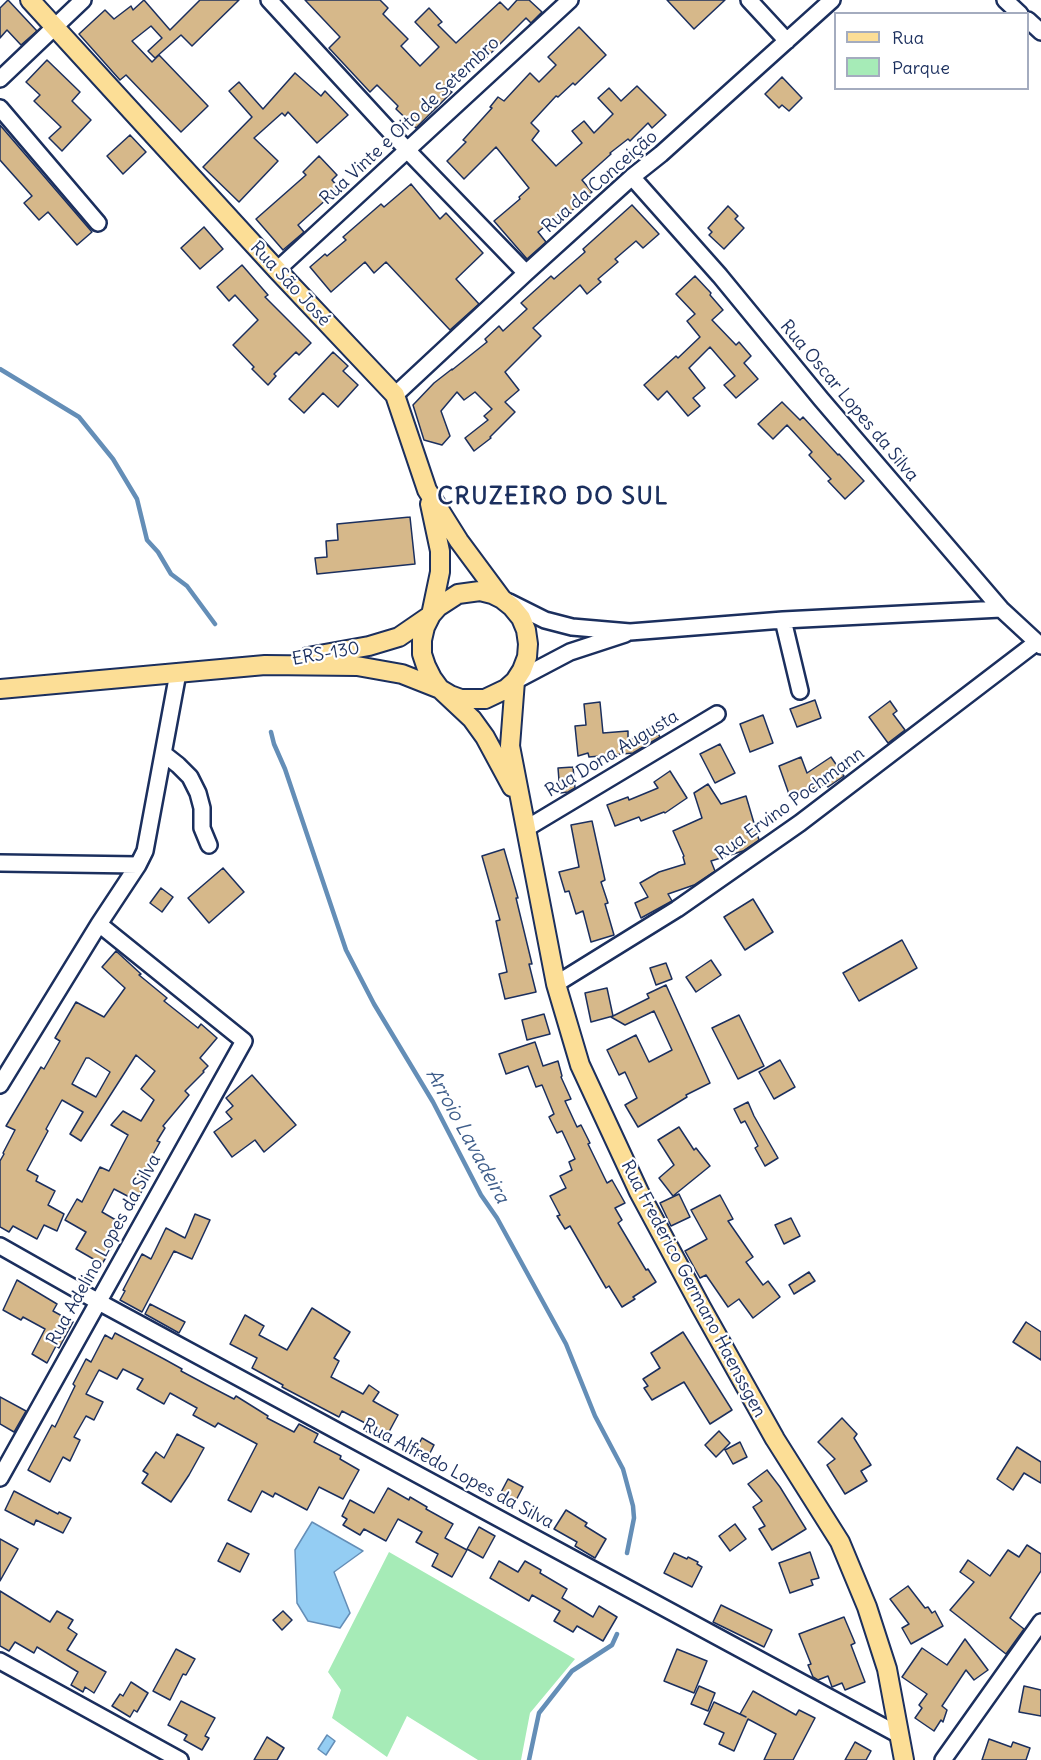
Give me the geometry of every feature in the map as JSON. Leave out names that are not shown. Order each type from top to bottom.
[{"type":"main road","name":"Rua São José","points":[[30,0],[277,270],[395,394],[427,490],[459,541],[502,599]]},
{"type":"main road","points":[[427,490],[440,551],[440,572],[431,615],[422,640],[422,654],[426,666],[440,688],[472,719],[484,737],[520,802]]},
{"type":"main road","points":[[431,615],[447,600],[469,592],[480,591],[492,594],[512,607],[521,618],[528,644],[527,657],[522,670],[506,689],[485,699],[462,699],[440,688]]},
{"type":"main road","name":"ERS-130","points":[[265,665],[369,646],[399,637],[431,615]]},
{"type":"main road","points":[[0,689],[265,665]]},
{"type":"main road","name":"ERS-130","points":[[265,665],[357,666],[402,674],[440,688]]},
{"type":"main road","points":[[515,681],[510,746],[520,802]]},
{"type":"main road","name":"Rua Frederico Germano Haenssgen","points":[[520,802],[527,828],[556,984],[580,1065],[639,1192],[701,1307],[775,1439],[840,1542],[867,1606],[887,1669],[904,1760]]},
{"type":"street","points":[[0,79],[83,0]]},
{"type":"street","points":[[269,0],[408,151],[526,273]]},
{"type":"street","name":"Rua Vinte e Oito de Setembro","points":[[277,270],[570,0]]},
{"type":"street","points":[[749,0],[787,41]]},
{"type":"street","name":"Rua da Conceição","points":[[395,394],[632,177],[661,154],[832,0]]},
{"type":"street","points":[[1005,0],[1018,12]]},
{"type":"street","points":[[1029,21],[1041,32]]},
{"type":"street","points":[[0,108],[98,223]]},
{"type":"street","name":"Rua Oscar Lopes da Silva","points":[[632,177],[720,276],[821,399],[1001,609],[1039,644]]},
{"type":"street","points":[[502,599],[545,620],[572,627],[630,632],[783,620],[1001,609]]},
{"type":"street","points":[[783,620],[800,691]]},
{"type":"street","points":[[515,681],[570,652],[603,643],[630,632]]},
{"type":"street","name":"Rua Ervino Pochmann","points":[[556,984],[677,909],[800,824],[1039,644]]},
{"type":"street","points":[[0,1085],[145,851],[178,673]]},
{"type":"street","name":"Rua Dona Augusta","points":[[527,828],[717,714]]},
{"type":"street","points":[[164,754],[190,777],[198,793],[202,808],[202,828],[209,845]]},
{"type":"street","points":[[0,863],[138,865]]},
{"type":"street","name":"Rua Adelino Lopes da Silva","points":[[0,1478],[244,1041],[99,924]]},
{"type":"street","name":"Rua Alfredo Lopes da Silva","points":[[0,1246],[97,1301],[899,1735]]},
{"type":"street","points":[[943,1760],[1041,1622]]},
{"type":"street","points":[[0,1661],[180,1760]]},
{"type":"green space","points":[[389,1552],[575,1659],[530,1713],[521,1760],[478,1760],[407,1716],[387,1757],[332,1718],[341,1690],[328,1672]]},
{"type":"water","points":[[312,1522],[363,1551],[334,1572],[350,1613],[340,1628],[308,1621],[297,1603],[295,1550]]},
{"type":"water","points":[[327,1735],[335,1741],[326,1755],[318,1749]]},
{"type":"building","points":[[8,0],[37,31],[21,45],[7,30],[0,38],[0,8]]},
{"type":"building","points":[[144,0],[170,30],[200,0],[239,0],[192,46],[181,35],[155,58],[148,51],[162,38],[151,26],[132,41],[152,62],[159,55],[208,106],[181,132],[126,75],[120,80],[79,34],[105,10],[114,19],[131,6],[133,10]]},
{"type":"building","points":[[305,0],[380,0],[388,8],[383,14],[408,39],[401,46],[420,66],[439,47],[415,22],[429,8],[442,22],[438,25],[456,43],[500,2],[508,10],[517,0],[529,0],[542,12],[531,23],[526,18],[483,61],[481,59],[449,90],[452,92],[416,128],[396,109],[398,106],[377,85],[370,92],[329,48],[340,37]]},
{"type":"building","points":[[667,0],[725,0],[694,29]]},
{"type":"building","points":[[579,27],[606,55],[575,85],[573,83],[558,97],[556,96],[531,123],[539,131],[532,140],[556,166],[582,143],[572,131],[584,121],[594,133],[613,114],[598,98],[609,88],[621,101],[637,86],[666,115],[652,128],[648,123],[630,141],[628,139],[610,153],[582,180],[592,192],[567,215],[564,211],[538,232],[546,242],[527,259],[494,221],[520,199],[519,197],[529,188],[496,147],[464,179],[447,161],[466,142],[463,140],[492,108],[490,107],[498,97],[504,101],[530,73],[539,82],[556,65],[548,57]]},
{"type":"building","points":[[47,60],[80,92],[72,101],[91,120],[62,151],[49,138],[61,127],[34,101],[40,95],[26,82]]},
{"type":"building","points":[[295,73],[321,96],[325,91],[348,115],[317,143],[288,112],[285,116],[282,113],[254,138],[278,161],[239,202],[203,167],[252,117],[229,91],[239,82],[263,109]]},
{"type":"building","points":[[782,77],[802,98],[789,111],[782,105],[779,108],[765,94]]},
{"type":"building","points":[[0,125],[92,232],[77,245],[48,212],[39,220],[24,203],[32,196],[0,160]]},
{"type":"building","points":[[130,135],[146,152],[123,174],[107,156]]},
{"type":"building","points":[[319,156],[337,175],[332,180],[339,188],[298,225],[304,232],[283,250],[256,219],[306,175],[303,172]]},
{"type":"building","points":[[411,184],[440,219],[446,213],[483,253],[456,279],[479,304],[450,330],[386,262],[374,273],[365,262],[331,292],[310,267],[346,240],[343,237],[381,204],[384,207]]},
{"type":"building","points":[[632,205],[659,234],[643,248],[636,241],[615,259],[618,262],[598,279],[601,282],[587,294],[580,285],[533,328],[541,336],[505,372],[519,390],[505,402],[515,412],[491,438],[474,451],[465,438],[488,420],[484,416],[492,409],[475,392],[464,400],[457,392],[441,411],[450,436],[442,445],[424,440],[413,405],[434,383],[487,342],[485,339],[499,326],[503,331],[527,309],[521,303],[551,276],[554,279],[585,252],[583,249]]},
{"type":"building","points":[[728,206],[738,216],[735,219],[744,228],[724,249],[709,235],[712,232],[708,228]]},
{"type":"building","points":[[204,227],[223,249],[200,269],[181,248]]},
{"type":"building","points":[[242,265],[268,295],[265,297],[311,343],[299,355],[296,352],[274,374],[276,376],[268,385],[233,345],[258,320],[235,295],[229,301],[217,287]]},
{"type":"building","points":[[695,276],[723,310],[712,320],[736,345],[739,342],[751,356],[744,363],[758,379],[736,398],[724,385],[735,376],[710,347],[689,368],[705,388],[693,398],[700,406],[688,416],[667,391],[658,400],[644,385],[700,337],[687,321],[695,314],[676,294]]},
{"type":"building","points":[[333,352],[348,366],[343,371],[358,385],[338,407],[323,393],[304,413],[289,399]]},
{"type":"building","points":[[782,402],[800,420],[803,417],[864,481],[845,499],[828,481],[831,479],[809,455],[812,452],[787,425],[773,439],[758,424]]},
{"type":"building","points":[[410,517],[415,564],[317,574],[315,558],[327,557],[326,541],[338,540],[337,524]]},
{"type":"building","points":[[815,700],[821,718],[797,727],[790,709]]},
{"type":"building","points":[[890,701],[897,711],[893,714],[905,730],[888,743],[869,717]]},
{"type":"building","points":[[600,702],[603,733],[628,731],[628,741],[654,726],[660,737],[633,753],[589,757],[588,753],[578,756],[575,726],[586,725],[584,704]]},
{"type":"building","points":[[763,715],[773,743],[750,752],[740,724]]},
{"type":"building","points":[[720,744],[735,773],[715,783],[700,754]]},
{"type":"building","points":[[801,757],[807,773],[831,757],[844,776],[828,787],[826,784],[790,797],[779,766]]},
{"type":"building","points":[[573,767],[575,788],[560,793],[558,768]]},
{"type":"building","points":[[670,771],[687,798],[665,813],[641,821],[639,817],[615,826],[607,805],[628,797],[629,800],[658,788],[654,782]]},
{"type":"building","points":[[708,784],[721,804],[746,796],[759,840],[743,851],[711,861],[715,871],[694,885],[668,894],[672,901],[641,918],[635,903],[648,897],[640,883],[659,872],[685,864],[673,831],[702,818],[694,793]]},
{"type":"building","points":[[592,821],[605,880],[601,882],[608,903],[605,904],[614,935],[591,942],[583,911],[576,914],[569,891],[565,892],[559,872],[579,867],[571,825]]},
{"type":"building","points":[[504,849],[518,898],[516,898],[532,964],[529,964],[536,992],[505,999],[499,974],[507,972],[496,921],[500,920],[482,856]]},
{"type":"building","points":[[223,868],[244,892],[209,923],[188,898]]},
{"type":"building","points":[[161,888],[173,897],[162,912],[150,903]]},
{"type":"building","points":[[753,899],[773,932],[745,950],[724,917]]},
{"type":"building","points":[[902,940],[917,968],[859,1001],[843,973]]},
{"type":"building","points":[[116,951],[141,974],[139,975],[167,998],[164,1001],[198,1028],[201,1024],[217,1038],[200,1058],[208,1066],[185,1091],[189,1095],[163,1126],[165,1128],[157,1141],[160,1142],[151,1158],[156,1161],[137,1201],[114,1189],[102,1212],[121,1223],[108,1247],[111,1249],[102,1264],[76,1249],[86,1232],[65,1220],[77,1199],[82,1202],[100,1167],[109,1171],[128,1135],[111,1125],[123,1111],[141,1121],[154,1100],[141,1089],[155,1071],[136,1055],[81,1141],[70,1134],[83,1112],[62,1100],[27,1170],[38,1176],[36,1181],[55,1191],[48,1205],[64,1214],[57,1231],[44,1225],[37,1239],[13,1226],[9,1232],[0,1227],[0,1161],[15,1130],[6,1126],[41,1067],[44,1069],[60,1041],[55,1038],[76,1002],[104,1017],[125,988],[102,967]],"holes":[[[86,1058],[110,1072],[96,1097],[72,1084]]]},
{"type":"building","points":[[711,960],[721,975],[696,992],[686,977]]},
{"type":"building","points":[[666,963],[672,979],[656,985],[650,968]]},
{"type":"building","points":[[666,985],[710,1083],[686,1095],[687,1097],[638,1127],[625,1105],[637,1098],[625,1072],[619,1075],[607,1050],[636,1035],[649,1062],[672,1050],[654,1011],[625,1025],[611,1017],[649,998],[647,994]]},
{"type":"building","points":[[607,988],[613,1016],[591,1022],[585,993]]},
{"type":"building","points":[[544,1014],[550,1034],[527,1040],[522,1020]]},
{"type":"building","points":[[739,1015],[764,1066],[738,1079],[712,1028]]},
{"type":"building","points":[[535,1042],[543,1066],[558,1061],[561,1077],[571,1099],[565,1101],[577,1127],[581,1125],[607,1183],[612,1180],[625,1203],[615,1208],[622,1220],[618,1223],[646,1270],[648,1269],[656,1282],[622,1307],[609,1286],[606,1288],[570,1226],[565,1229],[557,1216],[560,1215],[550,1196],[566,1188],[560,1176],[572,1170],[569,1162],[575,1159],[562,1131],[557,1133],[549,1117],[554,1114],[542,1085],[536,1087],[528,1066],[506,1074],[499,1054]]},
{"type":"building","points":[[780,1060],[795,1087],[774,1099],[759,1072]]},
{"type":"building","points":[[252,1075],[296,1125],[264,1152],[255,1140],[232,1157],[214,1132],[232,1119],[226,1112],[233,1106],[226,1098]]},
{"type":"building","points":[[748,1102],[778,1158],[765,1166],[755,1148],[758,1146],[745,1121],[741,1123],[734,1109]]},
{"type":"building","points":[[679,1127],[694,1150],[696,1148],[710,1166],[673,1196],[659,1178],[674,1165],[658,1140]]},
{"type":"building","points":[[679,1194],[690,1217],[671,1226],[660,1203]]},
{"type":"building","points":[[720,1195],[733,1219],[728,1221],[753,1257],[746,1262],[763,1285],[768,1281],[780,1297],[753,1318],[739,1299],[728,1307],[706,1275],[700,1278],[685,1251],[707,1239],[691,1210]]},
{"type":"building","points":[[195,1214],[210,1220],[192,1259],[174,1251],[142,1312],[120,1300],[142,1254],[151,1259],[166,1228],[185,1238]]},
{"type":"building","points":[[791,1218],[800,1236],[784,1244],[775,1225]]},
{"type":"building","points":[[809,1272],[815,1281],[794,1294],[789,1285]]},
{"type":"building","points":[[17,1280],[57,1304],[53,1311],[73,1322],[59,1348],[56,1346],[47,1363],[32,1354],[45,1329],[23,1317],[21,1320],[3,1310]]},
{"type":"building","points":[[150,1304],[185,1322],[179,1333],[145,1314]]},
{"type":"building","points":[[312,1308],[350,1332],[334,1358],[339,1361],[331,1377],[363,1394],[369,1385],[379,1392],[373,1401],[398,1415],[384,1441],[364,1430],[367,1424],[342,1411],[339,1417],[282,1387],[283,1385],[252,1368],[257,1358],[230,1344],[245,1315],[264,1326],[259,1335],[287,1350]]},
{"type":"building","points":[[1026,1322],[1041,1332],[1041,1360],[1013,1342]]},
{"type":"building","points":[[683,1332],[732,1410],[710,1424],[684,1382],[652,1400],[644,1388],[648,1386],[643,1379],[660,1368],[651,1353]]},
{"type":"building","points":[[115,1333],[209,1386],[234,1399],[236,1396],[268,1416],[267,1418],[294,1432],[299,1424],[318,1434],[314,1442],[341,1456],[340,1459],[359,1470],[343,1499],[319,1487],[307,1510],[275,1493],[273,1497],[262,1491],[251,1512],[228,1500],[257,1444],[218,1423],[215,1427],[193,1415],[197,1408],[170,1393],[164,1404],[137,1389],[143,1379],[123,1369],[117,1379],[99,1370],[86,1394],[103,1402],[94,1420],[86,1416],[74,1437],[80,1440],[70,1461],[63,1457],[50,1482],[28,1470],[52,1425],[55,1427],[86,1359],[91,1362],[105,1335],[112,1339]]},
{"type":"building","points":[[0,1397],[26,1411],[14,1432],[0,1424]]},
{"type":"building","points":[[842,1418],[857,1434],[854,1438],[871,1465],[861,1471],[867,1481],[845,1494],[827,1465],[835,1459],[818,1442]]},
{"type":"building","points":[[719,1431],[730,1443],[716,1457],[705,1445]]},
{"type":"building","points":[[177,1434],[204,1448],[171,1502],[142,1483],[148,1474],[143,1471],[156,1452],[164,1458]]},
{"type":"building","points":[[422,1438],[434,1445],[427,1459],[414,1453]]},
{"type":"building","points":[[740,1442],[747,1457],[733,1464],[725,1450]]},
{"type":"building","points":[[1017,1447],[1041,1462],[1041,1483],[1024,1473],[1013,1490],[997,1479]]},
{"type":"building","points":[[767,1470],[806,1529],[772,1550],[759,1529],[765,1526],[753,1507],[762,1501],[748,1484]]},
{"type":"building","points":[[508,1479],[523,1487],[513,1506],[498,1498]]},
{"type":"building","points":[[388,1488],[409,1500],[410,1497],[453,1524],[445,1538],[467,1550],[452,1577],[432,1566],[438,1554],[416,1542],[422,1532],[398,1519],[386,1541],[364,1529],[360,1535],[343,1525],[347,1519],[342,1516],[350,1500],[374,1513]]},
{"type":"building","points":[[14,1491],[58,1514],[59,1512],[71,1518],[63,1533],[36,1520],[34,1525],[5,1510]]},
{"type":"building","points":[[566,1510],[587,1523],[585,1526],[606,1539],[595,1558],[575,1546],[577,1542],[554,1529]]},
{"type":"building","points":[[735,1524],[746,1539],[730,1551],[719,1536]]},
{"type":"building","points":[[479,1527],[495,1536],[483,1558],[467,1549]]},
{"type":"building","points":[[0,1539],[18,1549],[0,1581]]},
{"type":"building","points":[[227,1543],[249,1554],[240,1572],[218,1561]]},
{"type":"building","points":[[1027,1545],[1041,1554],[1041,1571],[1010,1618],[1024,1629],[1006,1654],[950,1610],[974,1582],[960,1572],[968,1560],[990,1576],[1008,1550],[1019,1557]]},
{"type":"building","points":[[810,1552],[819,1578],[811,1580],[813,1585],[790,1593],[779,1563]]},
{"type":"building","points":[[674,1553],[698,1562],[697,1564],[702,1567],[692,1587],[664,1573]]},
{"type":"building","points":[[499,1561],[518,1572],[525,1561],[567,1589],[562,1598],[593,1617],[599,1606],[617,1617],[603,1641],[577,1626],[573,1632],[554,1621],[560,1611],[532,1595],[529,1601],[490,1578]]},
{"type":"building","points":[[908,1586],[925,1608],[928,1607],[932,1613],[935,1611],[943,1626],[911,1644],[902,1628],[909,1624],[890,1599]]},
{"type":"building","points":[[0,1591],[50,1622],[57,1611],[73,1620],[68,1628],[77,1634],[67,1650],[106,1672],[94,1693],[85,1687],[83,1692],[71,1685],[78,1672],[37,1647],[34,1653],[15,1642],[9,1651],[0,1646]]},
{"type":"building","points":[[721,1605],[772,1630],[764,1647],[713,1622]]},
{"type":"building","points":[[283,1611],[292,1620],[282,1630],[273,1620]]},
{"type":"building","points":[[844,1617],[855,1643],[851,1645],[865,1682],[845,1690],[842,1683],[832,1687],[828,1676],[818,1680],[813,1677],[808,1665],[811,1664],[799,1634]]},
{"type":"building","points":[[965,1639],[988,1670],[974,1680],[966,1670],[942,1706],[947,1710],[943,1722],[941,1720],[934,1731],[915,1718],[922,1708],[919,1705],[927,1694],[902,1677],[922,1648],[947,1665]]},
{"type":"building","points":[[176,1649],[195,1659],[186,1675],[183,1674],[170,1700],[153,1691]]},
{"type":"building","points":[[677,1649],[707,1661],[694,1693],[664,1681]]},
{"type":"building","points":[[131,1682],[148,1693],[137,1712],[134,1710],[130,1717],[112,1706],[120,1694],[123,1696]]},
{"type":"building","points":[[699,1686],[715,1693],[708,1711],[691,1704]]},
{"type":"building","points":[[1024,1686],[1041,1690],[1041,1716],[1019,1712]]},
{"type":"building","points":[[753,1691],[796,1715],[799,1710],[815,1718],[793,1760],[764,1760],[776,1734],[748,1719],[734,1751],[719,1744],[724,1733],[704,1724],[714,1702],[746,1717],[740,1714]]},
{"type":"building","points":[[181,1701],[215,1718],[205,1736],[209,1738],[202,1750],[184,1740],[187,1735],[168,1725]]},
{"type":"building","points":[[267,1737],[284,1748],[277,1760],[254,1760]]},
{"type":"building","points":[[989,1739],[1011,1747],[1013,1742],[1030,1748],[1026,1760],[982,1760]]},
{"type":"building","points":[[855,1742],[871,1751],[866,1760],[845,1760]]},
{"type":"waterway","name":"Arroio Lavadeira","points":[[0,369],[79,417],[113,459],[137,499],[147,540],[158,552],[171,574],[187,586],[215,624]]},
{"type":"waterway","name":"Arroio Lavadeira","points":[[271,732],[346,950],[374,1004],[433,1102],[481,1195],[497,1218],[566,1344],[595,1416],[623,1469],[634,1518],[627,1553]]},
{"type":"waterway","name":"Arroio Lavadeira","points":[[529,1760],[539,1713],[572,1671],[612,1645],[617,1634]]},
{"type":"district","name":"CRUZEIRO DO SUL","points":[[553,497]]}]
